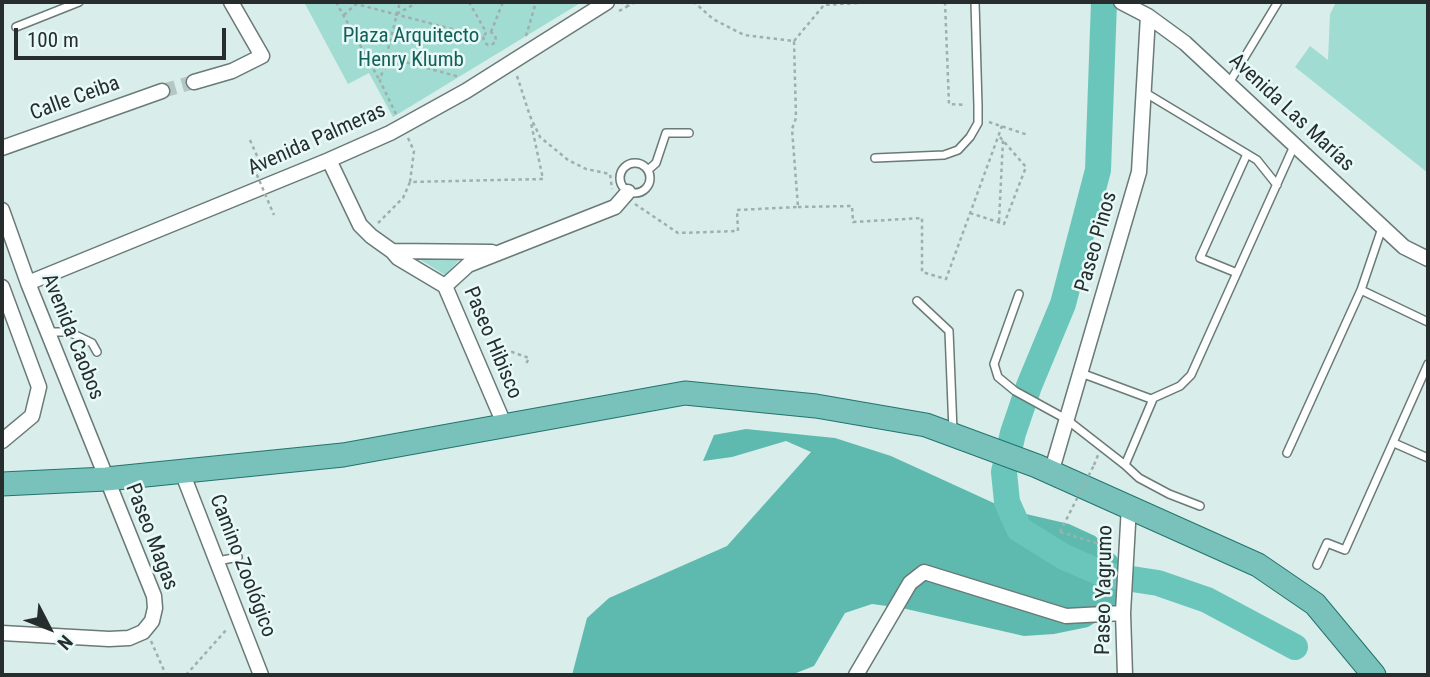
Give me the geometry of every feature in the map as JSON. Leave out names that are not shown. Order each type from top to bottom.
[{"type":"main road","points":[[2,484],[106,479],[343,455],[685,393],[816,405],[926,425],[963,438],[1129,506],[1258,565],[1315,604],[1374,675]]},
{"type":"street","points":[[194,82],[232,71],[262,55],[231,2]]},
{"type":"street","name":"Avenida Las Marías","points":[[1126,4],[1148,16],[1185,43],[1404,247],[1428,259]]},
{"type":"street","name":"Avenida Palmeras","points":[[28,283],[329,160],[399,120],[466,91],[612,7]]},
{"type":"street","name":"Paseo Pinos","points":[[1044,470],[1066,419],[1081,373],[1139,172],[1148,16]]},
{"type":"street","name":"Calle Ceiba","points":[[2,148],[162,90]]},
{"type":"street","name":"Paseo Hibisco","points":[[329,160],[360,225],[370,236],[392,251],[397,258],[445,286],[505,426]]},
{"type":"street","points":[[445,286],[468,265],[615,207],[628,192]]},
{"type":"street","name":"Avenida Caobos","points":[[2,210],[28,283],[54,332],[106,479]]},
{"type":"street","points":[[392,251],[500,252]]},
{"type":"street","points":[[2,287],[38,387],[32,416],[2,441]]},
{"type":"street","name":"Camino Zoológico","points":[[182,472],[261,675]]},
{"type":"street","name":"Paseo Magas","points":[[106,479],[154,596],[152,621],[145,629]]},
{"type":"street","name":"Paseo Yagrumo","points":[[1125,675],[1124,613],[1129,506]]},
{"type":"street","points":[[856,675],[910,583],[924,572],[1066,616],[1124,613]]},
{"type":"street","points":[[2,633],[109,639],[129,638],[145,629]]},
{"type":"lane","points":[[16,27],[79,2]]},
{"type":"lane","points":[[875,158],[944,155],[958,149],[970,137],[978,123],[975,2]]},
{"type":"lane","points":[[1229,84],[1279,2]]},
{"type":"lane","points":[[1143,91],[1257,159],[1277,185]]},
{"type":"lane","points":[[648,170],[656,163],[666,134],[689,133]]},
{"type":"lane","points":[[1081,373],[1153,399],[1180,386],[1191,374],[1295,145]]},
{"type":"lane","points":[[1237,274],[1200,258],[1247,154]]},
{"type":"lane","points":[[636,162],[646,166],[651,177],[648,188],[638,194],[628,192],[621,184],[620,174],[626,165],[636,162]]},
{"type":"lane","points":[[1287,453],[1361,290],[1382,227]]},
{"type":"lane","points":[[1361,290],[1428,322]]},
{"type":"lane","points":[[1019,294],[998,349],[994,365],[998,377],[1015,391],[1066,419],[1139,478],[1168,494],[1199,506]]},
{"type":"lane","points":[[917,301],[948,331],[963,438]]},
{"type":"lane","points":[[54,332],[69,332],[92,343],[97,352]]},
{"type":"lane","points":[[1317,565],[1327,543],[1345,550],[1428,364]]},
{"type":"lane","points":[[1125,465],[1153,399]]},
{"type":"lane","points":[[1394,443],[1428,458]]},
{"type":"lane","points":[[218,561],[238,557]]},
{"type":"path","points":[[336,2],[414,150],[410,182],[403,198],[378,222],[379,229]]},
{"type":"path","points":[[380,81],[400,2]]},
{"type":"path","points":[[396,14],[418,2]]},
{"type":"path","points":[[469,2],[486,33]]},
{"type":"path","points":[[491,32],[503,2]]},
{"type":"path","points":[[525,39],[536,2]]},
{"type":"path","points":[[619,2],[628,6]]},
{"type":"path","points":[[612,7],[628,6],[636,2]]},
{"type":"path","points":[[794,41],[824,5],[875,2]]},
{"type":"path","points":[[344,15],[356,3],[483,37]]},
{"type":"path","points":[[483,37],[491,32]]},
{"type":"path","points":[[483,37],[486,44],[493,44],[496,37],[491,32]]},
{"type":"path","points":[[386,57],[463,78]]},
{"type":"path","points":[[410,182],[543,179],[530,116]]},
{"type":"path","points":[[798,207],[852,206],[853,222],[922,218],[922,272],[946,279],[1002,126]]},
{"type":"path","points":[[970,213],[1004,224],[1026,167],[999,136]]},
{"type":"path","points":[[250,140],[261,165],[254,169],[274,215]]},
{"type":"path","points":[[999,222],[1003,140]]},
{"type":"path","points":[[260,200],[272,195]]},
{"type":"path","points":[[54,332],[50,299],[57,285]]},
{"type":"path","points":[[486,359],[512,352],[529,358],[525,366]]},
{"type":"path","points":[[1094,465],[1060,532],[1126,555]]},
{"type":"path","points":[[186,675],[239,616]]},
{"type":"path","points":[[145,629],[166,675]]},
{"type":"green space","name":"Plaza Arquitecto Henry Klumb","points":[[304,2],[582,2],[393,117],[369,73],[348,84]]},
{"type":"green space","points":[[1336,2],[1428,2],[1428,173],[1295,67],[1310,46],[1328,60],[1330,14]]},
{"type":"green space","points":[[461,258],[445,275],[419,259]]},
{"type":"shaded area","points":[[746,429],[835,438],[891,456],[1009,510],[1069,524],[1095,536],[1117,557],[1124,584],[1114,611],[1088,627],[1054,634],[1024,636],[902,608],[872,604],[845,613],[814,666],[791,675],[572,675],[587,618],[609,598],[727,546],[811,452],[786,441],[732,457],[703,461],[714,435]]},
{"type":"waterway","points":[[1104,2],[1098,170],[1063,304],[1013,433],[1004,472],[1007,502],[1019,529],[1064,557],[1106,575],[1158,583],[1207,600],[1295,647]]},
{"type":"tunnel","points":[[162,91],[194,82]]}]
